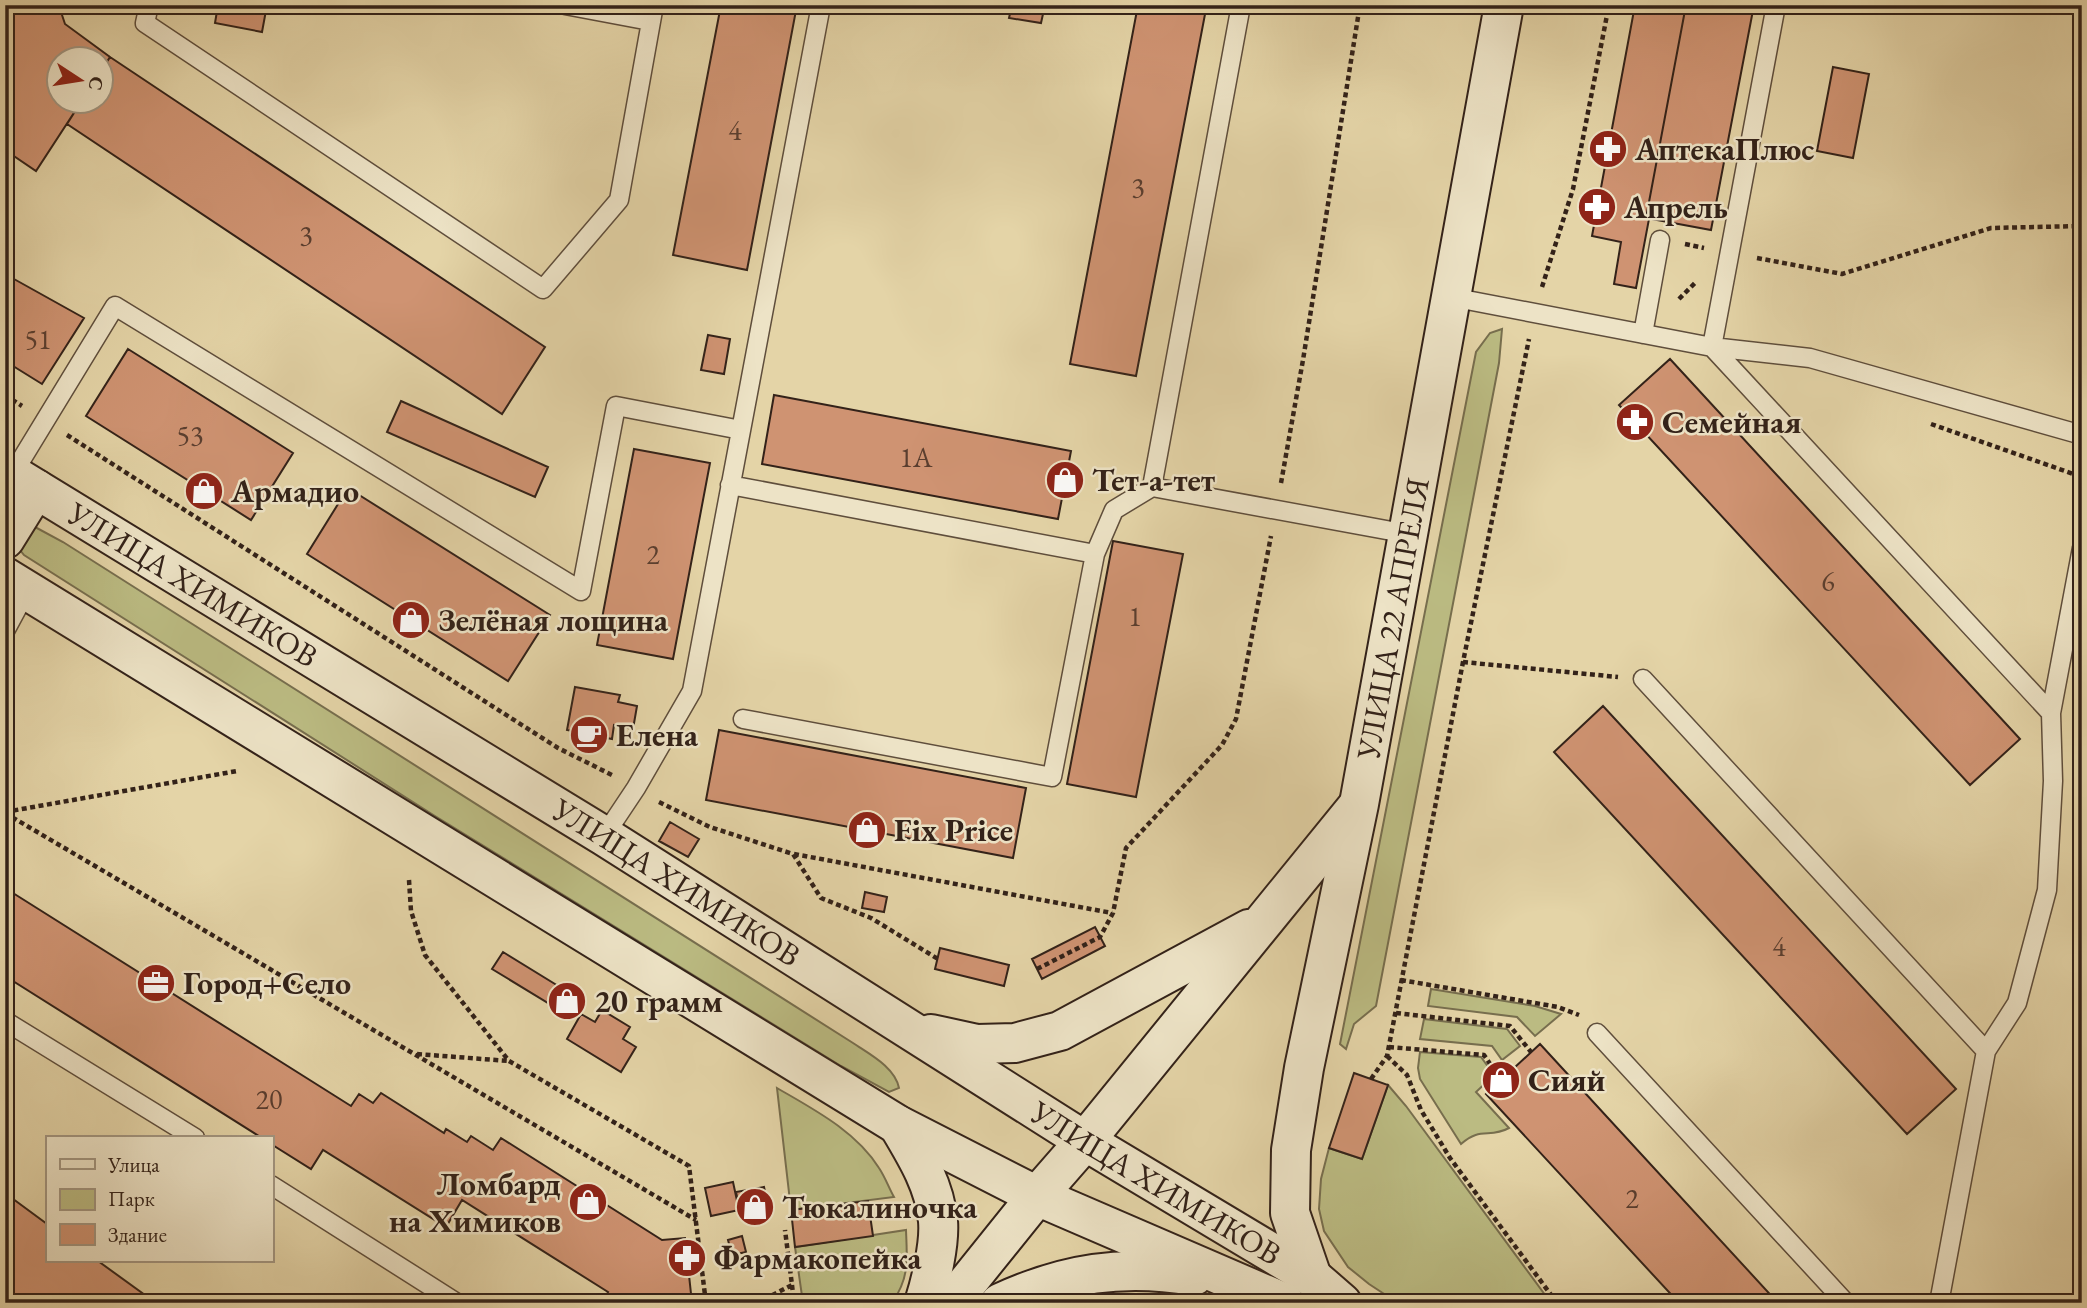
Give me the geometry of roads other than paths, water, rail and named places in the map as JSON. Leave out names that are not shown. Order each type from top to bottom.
[{"type":"main road","name":"УЛИЦА 22 АПРЕЛЯ","points":[[951,1303],[1359,804],[1504,5]]},
{"type":"main road","points":[[5,538],[18,478]]},
{"type":"main road","name":"УЛИЦА ХИМИКОВ","points":[[18,478],[604,836],[1085,1141],[1298,1290]]},
{"type":"main road","name":"УЛИЦА ХИМИКОВ","points":[[16,585],[898,1125],[1037,1196],[1234,1282],[1298,1290],[1342,1303]]},
{"type":"main road","points":[[1298,1290],[1290,1213],[1291,1150],[1304,1068],[1359,804]]},
{"type":"main road","points":[[903,1026],[977,1044],[1015,1043],[1060,1031],[1266,920]]},
{"type":"main road","points":[[898,1125],[929,1185],[939,1222],[925,1303]]},
{"type":"main road","points":[[1000,1303],[1049,1283],[1087,1273],[1156,1272],[1234,1282]]},
{"type":"lane","points":[[149,5],[145,23],[544,289],[619,200],[652,13],[565,5]]},
{"type":"lane","points":[[604,836],[636,788],[691,691],[821,5]]},
{"type":"lane","points":[[1152,487],[1241,5]]},
{"type":"lane","points":[[1712,346],[1776,5]]},
{"type":"lane","points":[[1643,334],[1660,240]]},
{"type":"lane","points":[[1451,297],[1712,346],[1810,358],[2082,435]]},
{"type":"lane","points":[[18,478],[45,421],[115,306],[581,591],[616,407],[741,430]]},
{"type":"lane","points":[[1712,346],[2051,713]]},
{"type":"lane","points":[[730,485],[1095,554]]},
{"type":"lane","points":[[743,719],[1052,777],[1095,554],[1114,510],[1152,487],[1408,534]]},
{"type":"lane","points":[[1939,1303],[1986,1051],[2017,1003],[2047,890],[2053,781],[2051,713],[2076,616],[2082,548]]},
{"type":"lane","points":[[5,631],[16,585]]},
{"type":"lane","points":[[1643,679],[1986,1051]]},
{"type":"lane","points":[[5,1021],[192,1136]]},
{"type":"lane","points":[[1597,1033],[1846,1303]]},
{"type":"lane","points":[[273,1186],[457,1303]]},
{"type":"place","name":"АптекаПлюс","points":[[1608,149]]},
{"type":"place","name":"Апрель","points":[[1597,207]]},
{"type":"place","name":"Семейная","points":[[1635,422]]},
{"type":"place","name":"Тет-а-тет","points":[[1065,480]]},
{"type":"place","name":"Армадио","points":[[204,491]]},
{"type":"place","name":"Зелёная лощина","points":[[411,620]]},
{"type":"place","name":"Елена","points":[[589,735]]},
{"type":"place","name":"Fix Price","points":[[867,830]]},
{"type":"place","name":"Город+Село","points":[[156,983]]},
{"type":"place","name":"20 грамм","points":[[567,1001]]},
{"type":"place","name":"Сияй","points":[[1501,1080]]},
{"type":"place","name":"Ломбард на Химиков","points":[[588,1202]]},
{"type":"place","name":"Тюкалиночка","points":[[755,1207]]},
{"type":"place","name":"Фармакопейка","points":[[687,1258]]}]
